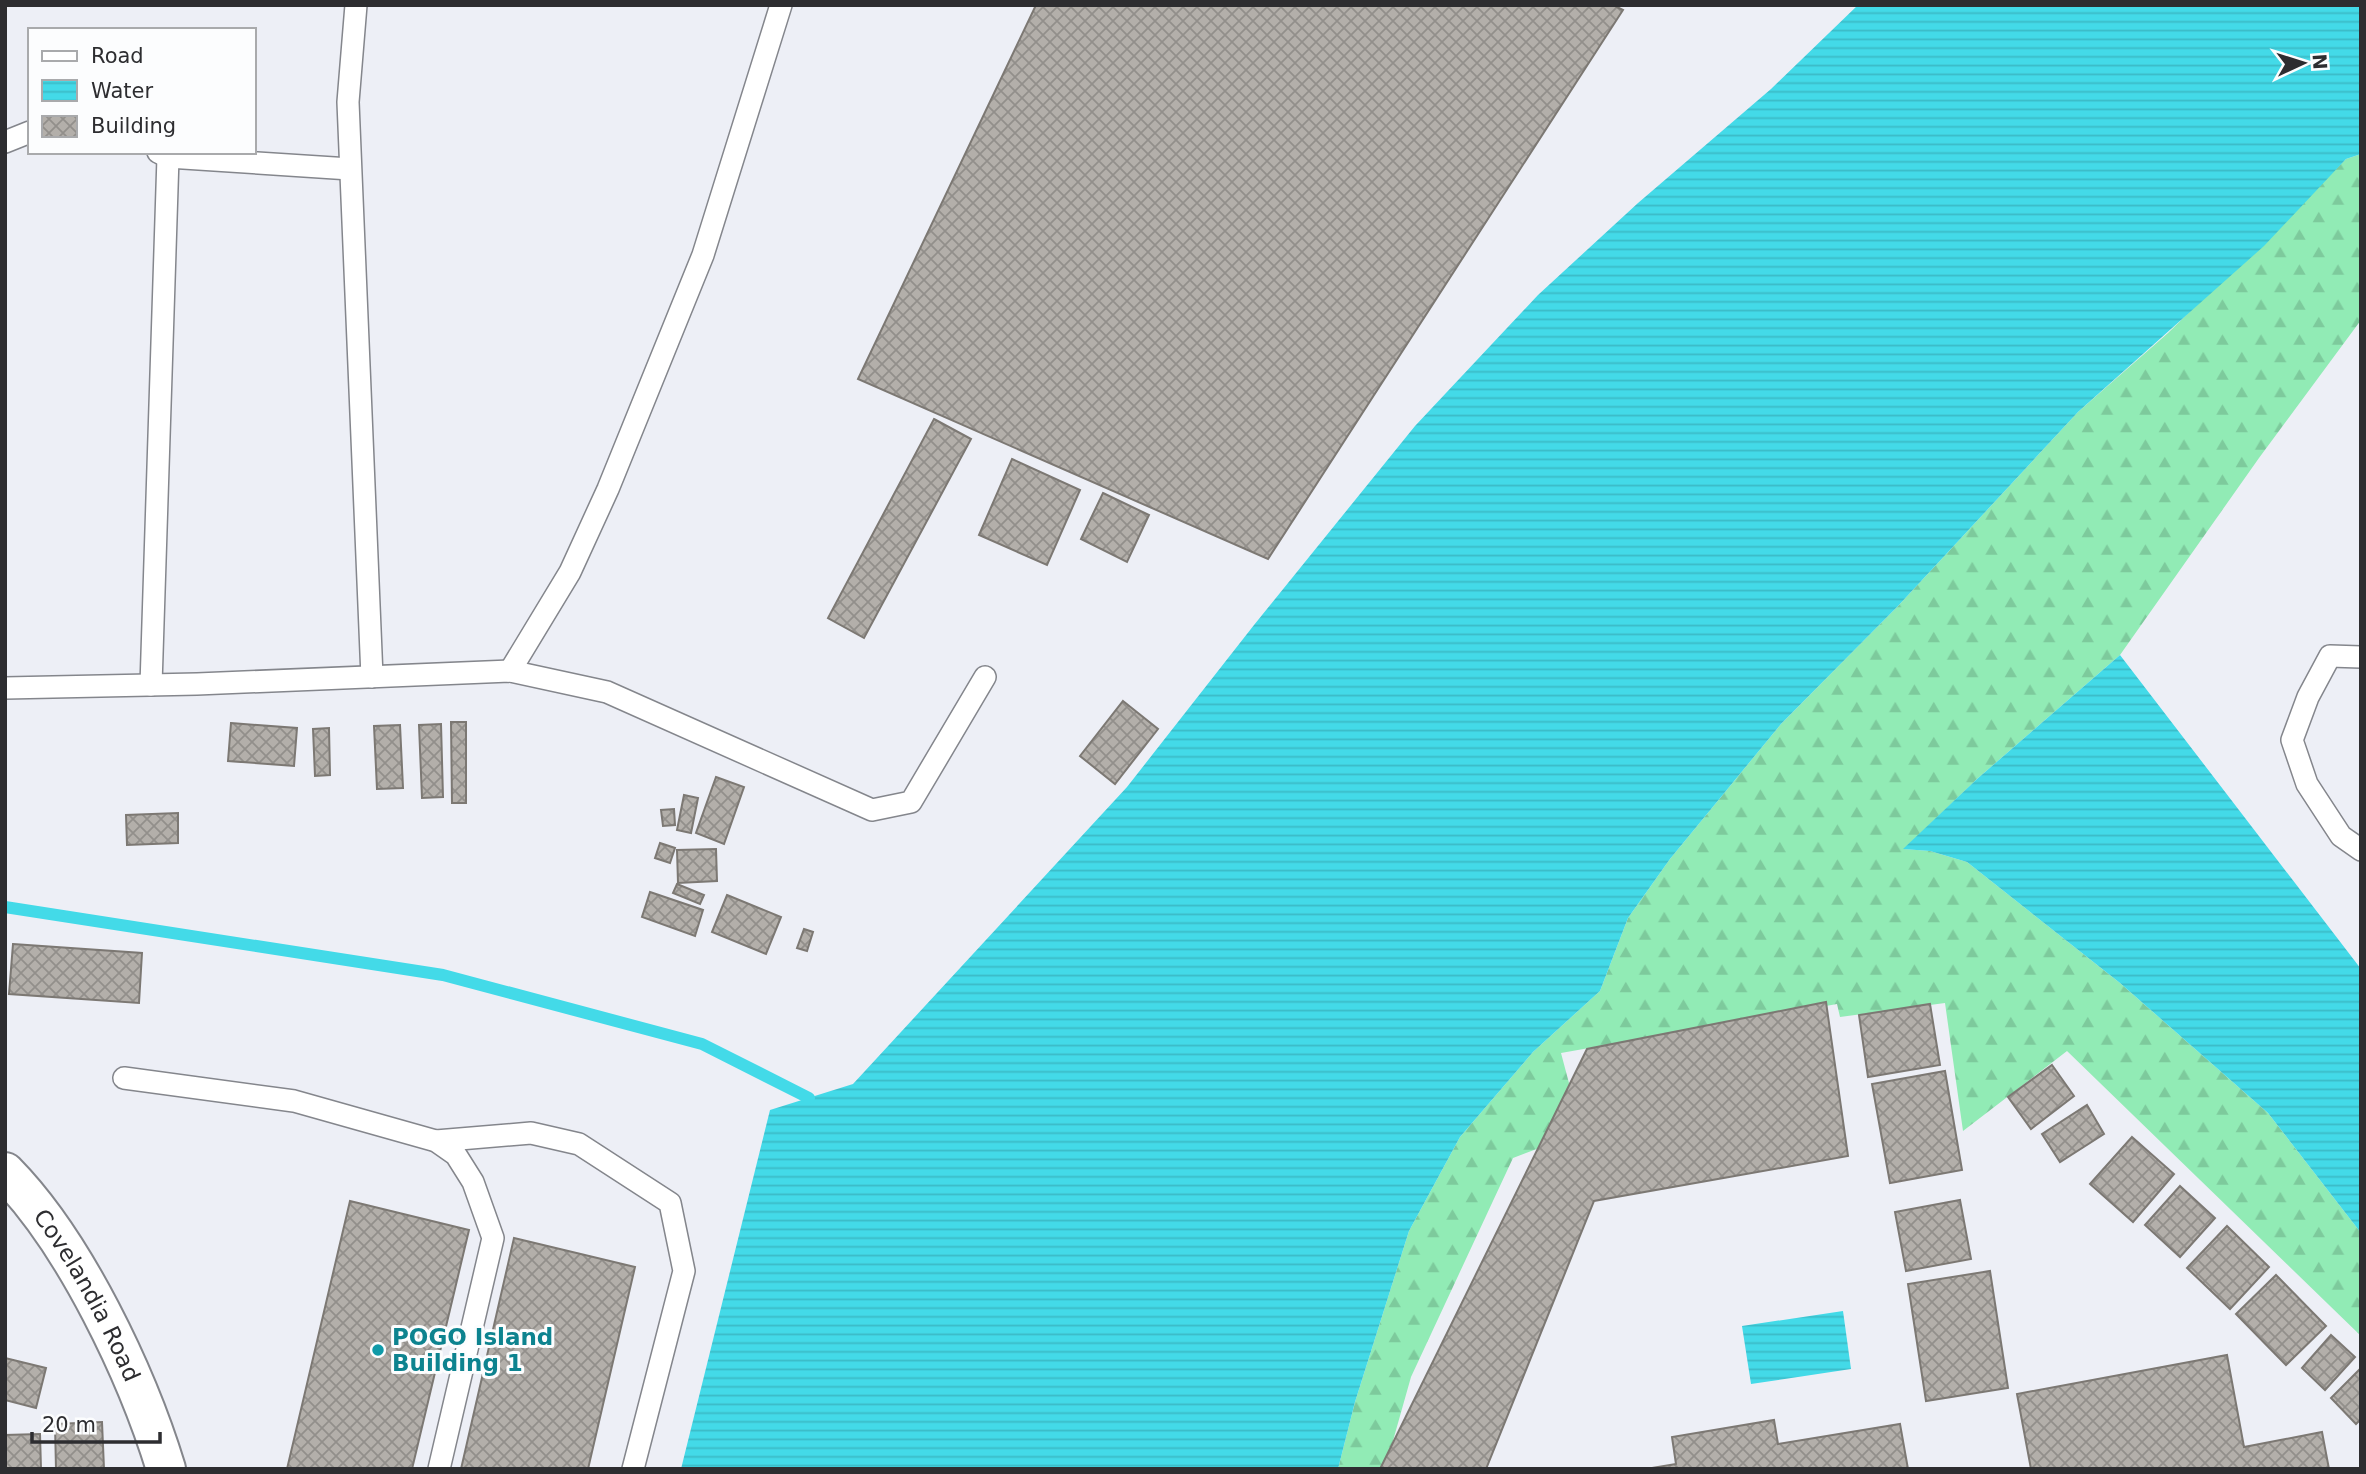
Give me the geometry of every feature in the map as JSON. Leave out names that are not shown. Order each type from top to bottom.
[{"type":"main road","name":"Covelandia Road","points":[[5,1172],[44,1219],[71,1259],[144,1406],[166,1469]]},
{"type":"lane","points":[[356,5],[348,102],[372,677]]},
{"type":"lane","points":[[510,671],[570,572],[633,428],[703,255],[781,5]]},
{"type":"lane","points":[[5,142],[28,133]]},
{"type":"lane","points":[[151,685],[163,155],[350,169]]},
{"type":"lane","points":[[2361,657],[2330,656],[2308,697],[2292,740],[2307,784],[2342,836],[2361,850]]},
{"type":"lane","points":[[5,688],[510,671],[607,692],[872,810],[911,802],[985,677]]},
{"type":"lane","points":[[124,1077],[294,1101],[436,1141],[531,1133],[579,1144],[670,1203],[684,1271],[633,1469]]},
{"type":"lane","points":[[436,1141],[456,1156],[472,1182],[493,1238],[439,1469]]},
{"type":"green space","points":[[2361,154],[2361,320],[2259,458],[2120,655],[1977,779],[1904,849],[1930,851],[1967,862],[2120,983],[2268,1113],[2361,1233],[2361,1336],[2067,1051],[1963,1131],[1945,1003],[1840,1017],[1837,1004],[1561,1053],[1582,1132],[1513,1158],[1411,1377],[1385,1469],[1338,1469],[1355,1402],[1409,1231],[1460,1137],[1533,1052],[1600,991],[1628,918],[1670,859],[1781,724],[1898,606],[2078,412],[2168,333],[2346,159]]},
{"type":"water","points":[[1858,5],[2361,5],[2361,154],[2346,159],[2264,246],[2078,412],[1898,606],[1781,724],[1670,859],[1628,918],[1600,991],[1533,1052],[1460,1137],[1409,1231],[1355,1402],[1338,1469],[681,1469],[770,1110],[853,1084],[1127,787],[1415,426],[1538,295],[1638,203],[1771,89]]},
{"type":"water","points":[[2120,655],[2361,969],[2361,1233],[2268,1113],[2120,983],[1967,862],[1930,851],[1903,849],[1977,779]]},
{"type":"water","points":[[1843,1311],[1851,1369],[1751,1384],[1742,1326]]},
{"type":"building","points":[[1036,5],[1613,5],[1623,10],[1268,559],[858,379]]},
{"type":"building","points":[[934,419],[971,439],[864,638],[828,618]]},
{"type":"building","points":[[1012,459],[1080,490],[1047,565],[979,535]]},
{"type":"building","points":[[1103,493],[1149,515],[1127,562],[1081,539]]},
{"type":"building","points":[[1123,701],[1158,729],[1115,784],[1080,756]]},
{"type":"building","points":[[451,722],[466,722],[466,803],[452,803]]},
{"type":"building","points":[[231,723],[297,728],[294,766],[228,761]]},
{"type":"building","points":[[441,724],[443,797],[422,798],[419,725]]},
{"type":"building","points":[[400,725],[403,788],[377,789],[374,726]]},
{"type":"building","points":[[329,728],[330,775],[315,776],[313,729]]},
{"type":"building","points":[[716,777],[744,787],[724,844],[696,833]]},
{"type":"building","points":[[684,795],[698,798],[691,833],[677,830]]},
{"type":"building","points":[[674,809],[675,825],[663,826],[661,810]]},
{"type":"building","points":[[178,813],[178,843],[127,845],[126,815]]},
{"type":"building","points":[[660,843],[675,848],[670,863],[655,858]]},
{"type":"building","points":[[716,849],[717,881],[678,883],[677,850]]},
{"type":"building","points":[[677,884],[704,895],[700,904],[673,893]]},
{"type":"building","points":[[650,892],[703,910],[695,936],[642,917]]},
{"type":"building","points":[[727,895],[781,917],[766,954],[712,932]]},
{"type":"building","points":[[804,929],[813,932],[807,951],[797,948]]},
{"type":"building","points":[[13,944],[142,953],[139,1003],[9,994]]},
{"type":"building","points":[[1826,1002],[1848,1156],[1594,1201],[1486,1469],[1380,1469],[1587,1049]]},
{"type":"building","points":[[1930,1004],[1940,1065],[1868,1077],[1859,1015]]},
{"type":"building","points":[[2052,1065],[2074,1096],[2031,1129],[2008,1097]]},
{"type":"building","points":[[1945,1071],[1962,1170],[1890,1183],[1872,1084]]},
{"type":"building","points":[[2087,1105],[2104,1134],[2060,1162],[2042,1134]]},
{"type":"building","points":[[2132,1137],[2174,1174],[2133,1222],[2090,1184]]},
{"type":"building","points":[[2180,1186],[2215,1218],[2180,1257],[2145,1225]]},
{"type":"building","points":[[1960,1200],[1971,1259],[1906,1271],[1895,1212]]},
{"type":"building","name":"POGO Island Building 1","points":[[350,1201],[469,1230],[412,1469],[287,1469]]},
{"type":"building","points":[[2227,1226],[2269,1267],[2230,1309],[2187,1268]]},
{"type":"building","points":[[514,1238],[635,1267],[588,1469],[461,1469]]},
{"type":"building","points":[[1990,1271],[2008,1388],[1926,1401],[1908,1284]]},
{"type":"building","points":[[2276,1275],[2326,1326],[2286,1365],[2236,1314]]},
{"type":"building","points":[[2331,1335],[2355,1357],[2325,1390],[2302,1368]]},
{"type":"building","points":[[2227,1355],[2244,1447],[2322,1432],[2329,1469],[2031,1469],[2017,1394]]},
{"type":"building","points":[[5,1358],[46,1368],[36,1408],[5,1400]]},
{"type":"building","points":[[2361,1368],[2361,1419],[2356,1424],[2331,1398]]},
{"type":"building","points":[[1774,1420],[1778,1444],[1900,1424],[1908,1469],[1646,1469],[1676,1464],[1672,1437]]},
{"type":"building","points":[[102,1422],[104,1469],[56,1469],[55,1424]]},
{"type":"building","points":[[40,1434],[41,1469],[5,1469],[5,1435]]},
{"type":"waterway","points":[[5,907],[443,975],[702,1044],[809,1098]]},
{"type":"place","name":"POGO Island Building 1","points":[[378,1350]]}]
